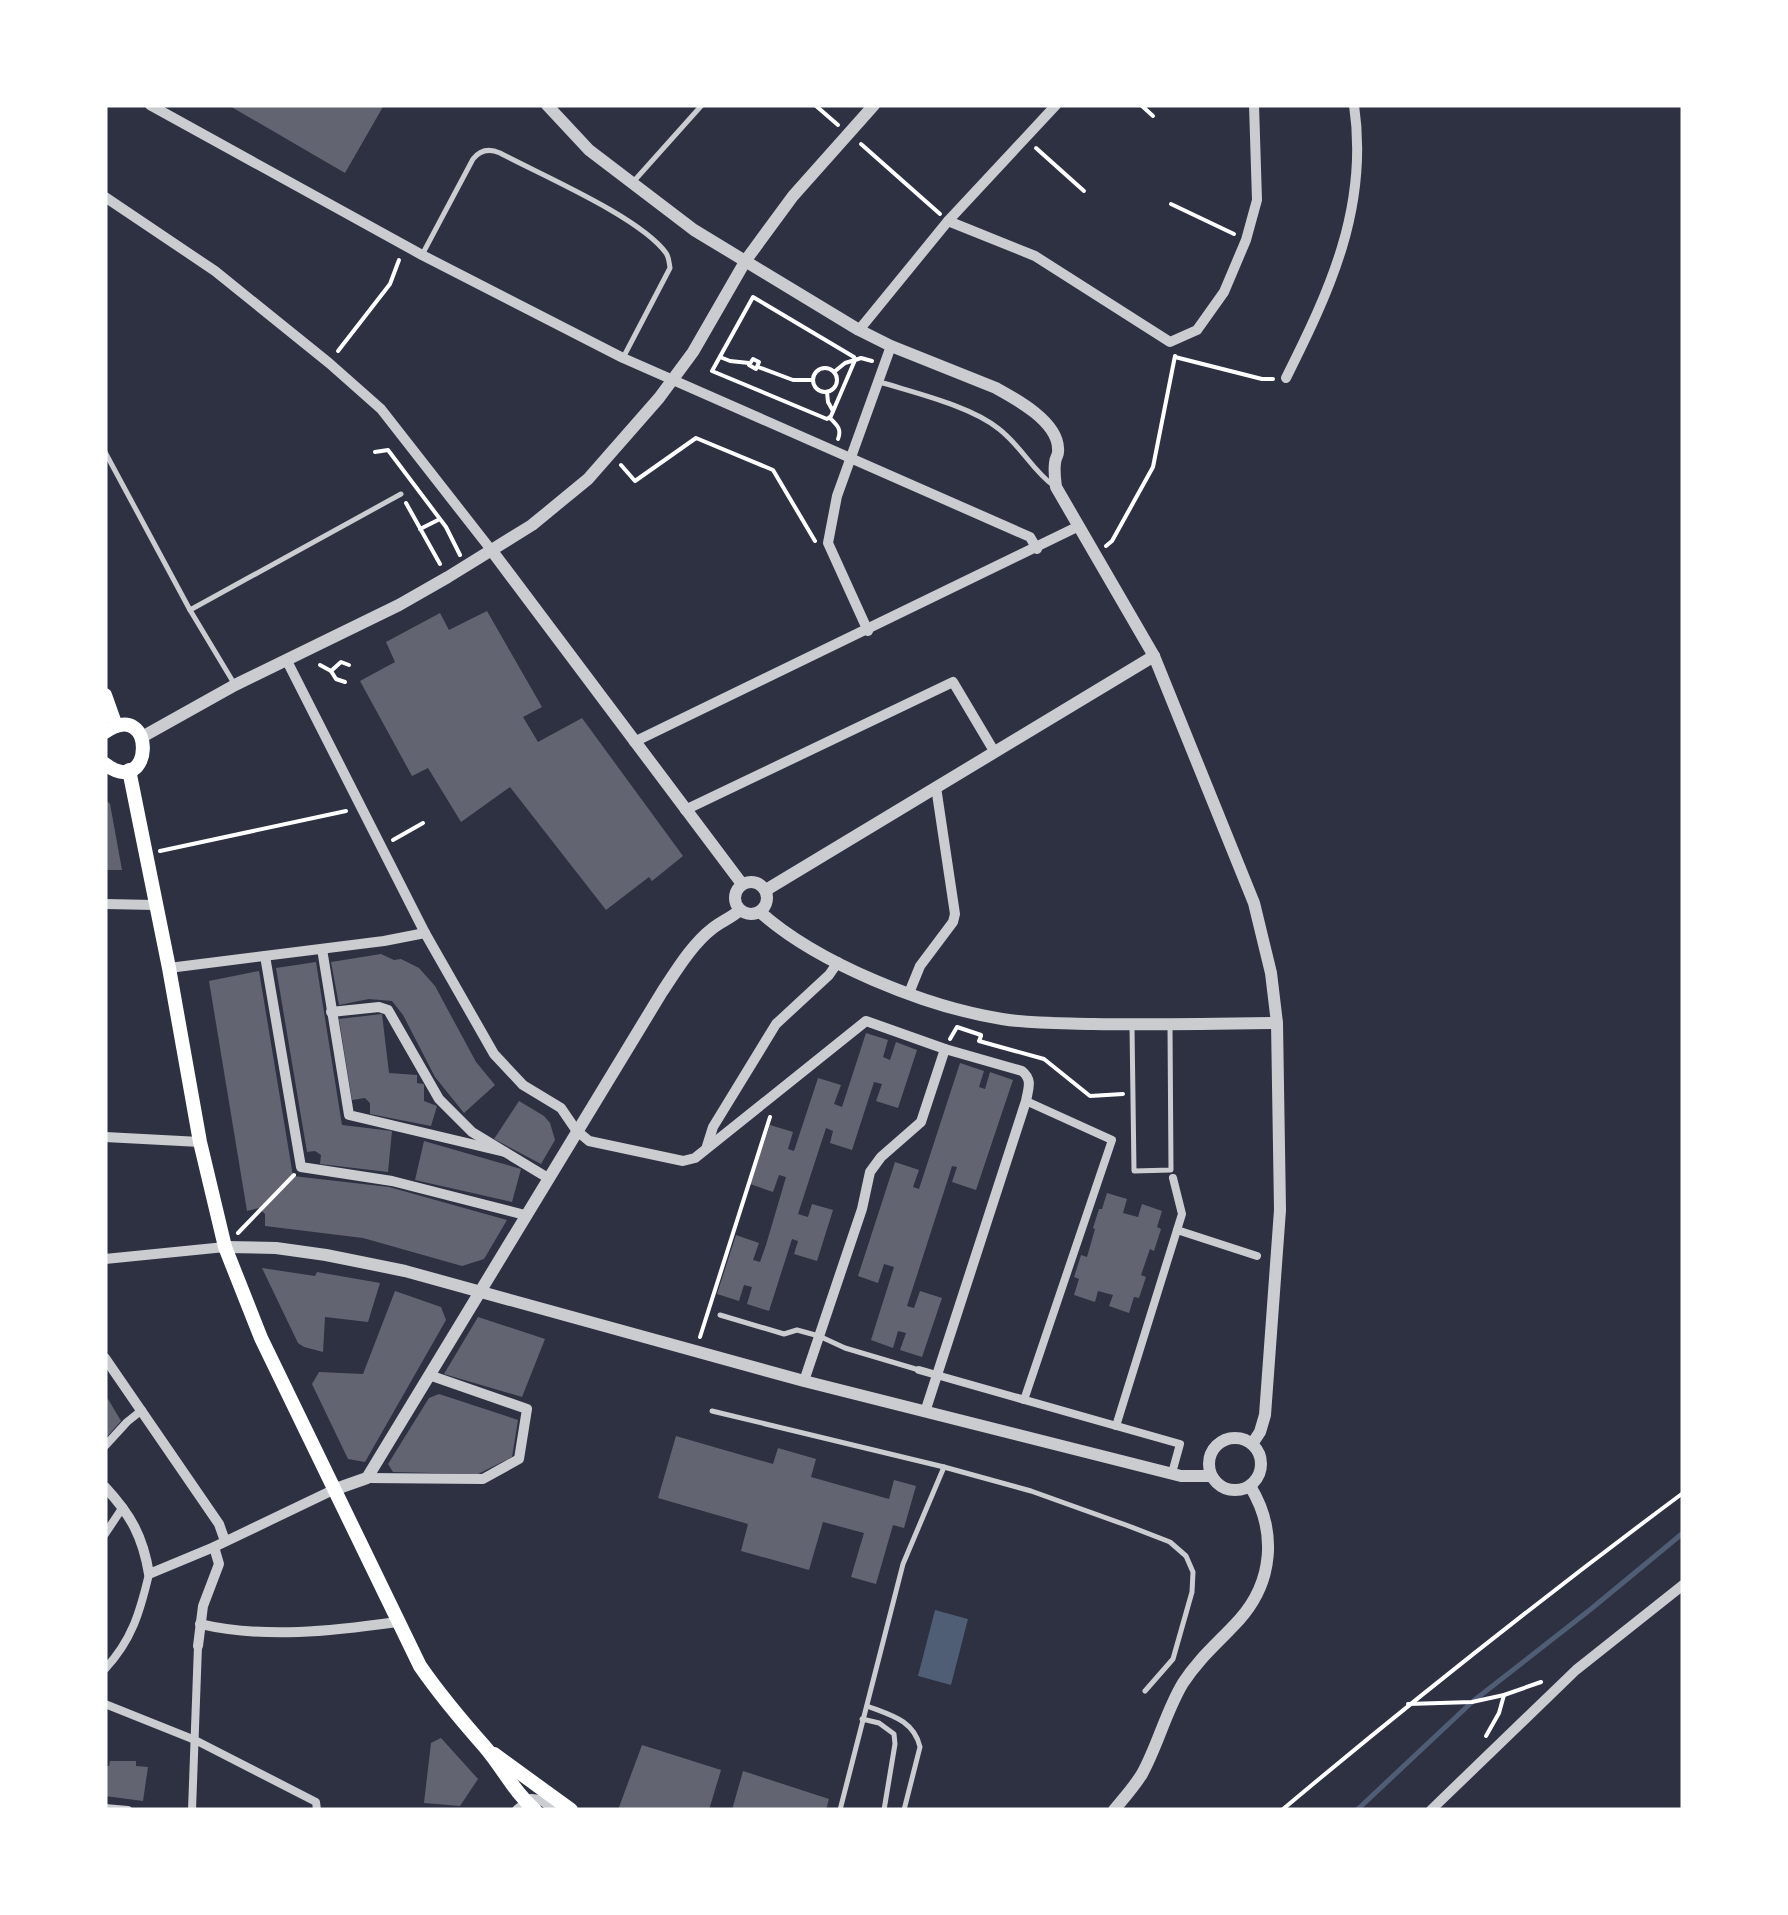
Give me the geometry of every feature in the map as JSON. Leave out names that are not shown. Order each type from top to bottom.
[{"type":"main road","points":[[105,694],[111,729],[131,727],[144,744],[143,757],[135,768],[113,770],[105,765]]},
{"type":"main road","points":[[129,770],[200,1142],[225,1247],[250,1314],[397,1622],[430,1680],[485,1748],[525,1807]]},
{"type":"main road","points":[[485,1748],[571,1810]]},
{"type":"street","points":[[150,105],[405,246],[623,358],[1030,537],[1037,549]]},
{"type":"street","points":[[547,105],[589,150],[694,230],[858,330],[996,388],[1028,406],[1056,439],[1056,487],[1154,656],[1254,903],[1271,973],[1276,1024],[1280,1210],[1265,1415],[1252,1444]]},
{"type":"street","points":[[142,737],[448,577],[532,525],[588,479],[659,398],[693,352],[746,260],[794,196],[874,105]]},
{"type":"street","points":[[858,330],[948,221],[1056,105]]},
{"type":"street","points":[[948,221],[1035,256],[1170,342],[1197,330],[1224,292],[1246,240],[1257,200],[1254,105]]},
{"type":"street","points":[[1286,378],[1332,282],[1346,240],[1357,155],[1354,105]]},
{"type":"street","points":[[105,196],[215,270],[381,409],[742,884]]},
{"type":"street","points":[[868,631],[828,543],[850,456],[891,346]]},
{"type":"street","points":[[634,742],[1079,526]]},
{"type":"street","points":[[766,890],[1154,656]]},
{"type":"street","points":[[287,661],[425,933],[494,1054],[523,1085],[560,1108],[589,1141],[683,1162],[695,1158],[866,1021],[1028,1076],[1026,1102],[925,1412]]},
{"type":"street","points":[[685,810],[953,682],[994,751]]},
{"type":"street","points":[[909,993],[920,966],[955,914],[936,787]]},
{"type":"street","points":[[752,882],[766,890],[768,900],[760,912],[749,914],[740,910],[735,896],[742,884],[752,882]]},
{"type":"street","points":[[105,904],[155,905]]},
{"type":"street","points":[[366,1478],[676,970],[712,929],[740,910]]},
{"type":"street","points":[[760,912],[789,934],[880,983],[988,1016],[1030,1022],[1276,1024]]},
{"type":"street","points":[[168,968],[384,942],[425,933]]},
{"type":"street","points":[[322,949],[348,1115],[505,1152]]},
{"type":"street","points":[[265,956],[302,1167],[392,1181],[525,1215]]},
{"type":"street","points":[[707,1146],[713,1127],[776,1024],[838,962]]},
{"type":"street","points":[[331,1012],[379,1007],[388,1010],[438,1099],[472,1132],[548,1178]]},
{"type":"street","points":[[804,1381],[862,1209],[870,1172],[881,1157],[922,1122],[945,1049]]},
{"type":"street","points":[[1024,1400],[1112,1140],[1026,1102]]},
{"type":"street","points":[[105,1137],[200,1142]]},
{"type":"street","points":[[1116,1426],[1182,1214],[1173,1178]]},
{"type":"street","points":[[1177,1230],[1257,1256]]},
{"type":"street","points":[[105,1259],[225,1247],[276,1248],[326,1255],[405,1271],[804,1381],[1180,1476],[1212,1476]]},
{"type":"street","points":[[105,1358],[219,1524],[219,1564],[200,1624],[192,1810]]},
{"type":"street","points":[[919,1370],[1180,1444],[1172,1474]]},
{"type":"street","points":[[149,1574],[366,1478],[484,1479],[519,1459],[527,1409],[429,1376]]},
{"type":"street","points":[[105,1446],[142,1410]]},
{"type":"street","points":[[1229,1438],[1252,1444],[1262,1464],[1256,1479],[1242,1490],[1224,1488],[1212,1476],[1209,1460],[1216,1446],[1229,1438]]},
{"type":"street","points":[[1114,1810],[1142,1774],[1184,1683],[1204,1655],[1255,1600],[1265,1578],[1268,1530],[1250,1486]]},
{"type":"street","points":[[105,1487],[137,1528],[149,1574],[139,1618],[118,1656],[105,1669]]},
{"type":"street","points":[[105,1534],[123,1507]]},
{"type":"street","points":[[1431,1810],[1576,1670],[1683,1585]]},
{"type":"street","points":[[200,1624],[225,1630],[280,1632],[397,1622]]},
{"type":"street","points":[[105,1704],[195,1740],[316,1802],[316,1810]]},
{"type":"street","points":[[525,1807],[531,1799],[557,1810]]},
{"type":"street","points":[[105,1808],[125,1810]]},
{"type":"lane","points":[[632,183],[702,105]]},
{"type":"lane","points":[[422,255],[473,159],[494,150],[618,215],[668,255],[670,268],[623,358]]},
{"type":"lane","points":[[878,381],[950,405],[996,426],[1056,487]]},
{"type":"lane","points":[[105,452],[235,685]]},
{"type":"lane","points":[[190,610],[401,494]]},
{"type":"lane","points":[[1132,1024],[1134,1171],[1172,1170],[1170,1025]]},
{"type":"lane","points":[[720,1315],[784,1334],[798,1330],[919,1370]]},
{"type":"lane","points":[[712,1411],[1030,1491],[1170,1542],[1186,1556],[1192,1572],[1192,1592],[1173,1659],[1144,1691]]},
{"type":"lane","points":[[840,1810],[903,1564],[944,1467]]},
{"type":"lane","points":[[866,1706],[901,1718],[918,1739],[920,1747],[904,1810]]},
{"type":"lane","points":[[862,1719],[888,1727],[894,1734],[884,1810]]},
{"type":"path","points":[[816,105],[948,221]]},
{"type":"path","points":[[1142,105],[1152,116]]},
{"type":"path","points":[[1026,138],[1084,191]]},
{"type":"path","points":[[1170,204],[1246,240]]},
{"type":"path","points":[[329,362],[390,284],[405,246]]},
{"type":"path","points":[[753,297],[852,354],[854,360],[830,418],[712,371],[753,297]]},
{"type":"path","points":[[720,357],[782,377],[813,380]]},
{"type":"path","points":[[1096,555],[1112,541],[1152,467],[1176,357],[1262,379],[1286,378]]},
{"type":"path","points":[[834,372],[854,360]]},
{"type":"path","points":[[821,368],[829,368],[837,377],[836,385],[827,392],[816,388],[813,380],[821,368]]},
{"type":"path","points":[[827,392],[833,411]]},
{"type":"path","points":[[830,418],[840,432],[834,450]]},
{"type":"path","points":[[612,454],[635,481],[696,438],[773,470],[815,542],[828,543]]},
{"type":"path","points":[[376,452],[388,450],[440,520],[466,566]]},
{"type":"path","points":[[401,494],[448,577]]},
{"type":"path","points":[[420,529],[440,520]]},
{"type":"path","points":[[331,671],[341,662],[349,665]]},
{"type":"path","points":[[320,666],[344,682]]},
{"type":"path","points":[[146,854],[362,808]]},
{"type":"path","points":[[393,840],[422,823]]},
{"type":"path","points":[[988,1016],[978,1041],[1044,1059],[1090,1096],[1133,1094]]},
{"type":"path","points":[[945,1049],[957,1026],[981,1036]]},
{"type":"path","points":[[696,1352],[770,1116],[762,1104]]},
{"type":"path","points":[[225,1247],[302,1167]]},
{"type":"path","points":[[1282,1810],[1529,1608],[1683,1493]]},
{"type":"path","points":[[1408,1704],[1472,1702],[1504,1696]]},
{"type":"water","points":[[935,1610],[968,1619],[951,1685],[918,1676]]},
{"type":"building","points":[[228,105],[384,105],[345,173]]},
{"type":"building","points":[[487,611],[542,707],[523,717],[538,742],[582,718],[683,856],[606,910],[510,787],[461,822],[428,768],[412,776],[360,681],[395,662],[386,642],[440,613],[449,630]]},
{"type":"building","points":[[105,799],[110,804],[122,870],[105,870]]},
{"type":"building","points":[[381,954],[419,968],[435,986],[476,1062],[495,1085],[464,1113],[435,1077],[392,1001],[369,999],[339,1005],[331,962]]},
{"type":"building","points":[[316,962],[342,1125],[392,1131],[388,1172],[320,1164],[321,1155],[307,1152],[276,968]]},
{"type":"building","points":[[259,971],[293,1176],[389,1187],[507,1220],[484,1259],[462,1266],[363,1238],[265,1226],[265,1214],[259,1208],[247,1211],[209,981]]},
{"type":"building","points":[[382,1014],[389,1073],[417,1075],[417,1083],[424,1084],[424,1101],[437,1106],[431,1126],[370,1114],[370,1103],[365,1098],[352,1100],[339,1019]]},
{"type":"building","points":[[866,1033],[888,1040],[883,1057],[890,1060],[896,1042],[917,1050],[898,1108],[876,1101],[882,1084],[874,1082],[852,1150],[830,1143],[833,1131],[826,1128],[798,1214],[808,1217],[812,1204],[833,1210],[817,1261],[794,1254],[798,1241],[792,1239],[769,1311],[747,1304],[752,1287],[744,1285],[739,1301],[717,1294],[736,1235],[759,1243],[753,1260],[760,1262],[766,1245],[786,1177],[779,1175],[773,1192],[750,1184],[770,1125],[793,1132],[788,1149],[794,1151],[818,1078],[841,1085],[834,1104],[842,1107]]},
{"type":"building","points":[[960,1063],[984,1071],[979,1087],[985,1089],[990,1072],[1013,1080],[976,1190],[952,1182],[957,1167],[952,1166],[907,1306],[914,1308],[920,1291],[942,1298],[922,1357],[900,1350],[906,1333],[898,1331],[893,1348],[871,1340],[894,1267],[884,1264],[878,1283],[858,1276],[895,1162],[919,1170],[913,1187],[919,1189]]},
{"type":"building","points":[[519,1101],[550,1123],[555,1140],[541,1164],[494,1139]]},
{"type":"building","points":[[424,1141],[521,1169],[512,1202],[415,1180]]},
{"type":"building","points":[[1107,1193],[1127,1199],[1123,1213],[1138,1217],[1142,1204],[1162,1211],[1154,1251],[1150,1249],[1141,1275],[1146,1277],[1129,1313],[1109,1306],[1113,1295],[1098,1291],[1095,1302],[1074,1295],[1079,1279],[1074,1277],[1081,1255],[1087,1257]]},
{"type":"building","points":[[262,1268],[380,1283],[368,1322],[325,1317],[323,1352],[304,1347],[298,1343]]},
{"type":"building","points":[[395,1291],[441,1307],[446,1320],[365,1462],[348,1459],[312,1384],[319,1372],[363,1374]]},
{"type":"building","points":[[478,1317],[545,1339],[522,1397],[444,1374]]},
{"type":"building","points":[[105,1394],[121,1421],[105,1439]]},
{"type":"building","points":[[439,1394],[518,1420],[512,1457],[478,1474],[393,1472],[388,1464],[429,1398]]},
{"type":"building","points":[[676,1436],[773,1464],[778,1448],[816,1459],[811,1477],[889,1499],[894,1480],[916,1486],[904,1528],[893,1525],[876,1584],[851,1577],[864,1533],[823,1522],[809,1570],[741,1551],[748,1524],[658,1498]]},
{"type":"building","points":[[441,1738],[478,1779],[460,1806],[424,1803],[431,1743]]},
{"type":"building","points":[[642,1745],[721,1770],[709,1810],[618,1810]]},
{"type":"building","points":[[110,1761],[136,1761],[136,1766],[148,1767],[143,1801],[105,1796],[105,1766]]},
{"type":"building","points":[[743,1771],[829,1799],[826,1810],[732,1810]]},
{"type":"waterway","points":[[1357,1810],[1472,1702],[1683,1533]]}]
